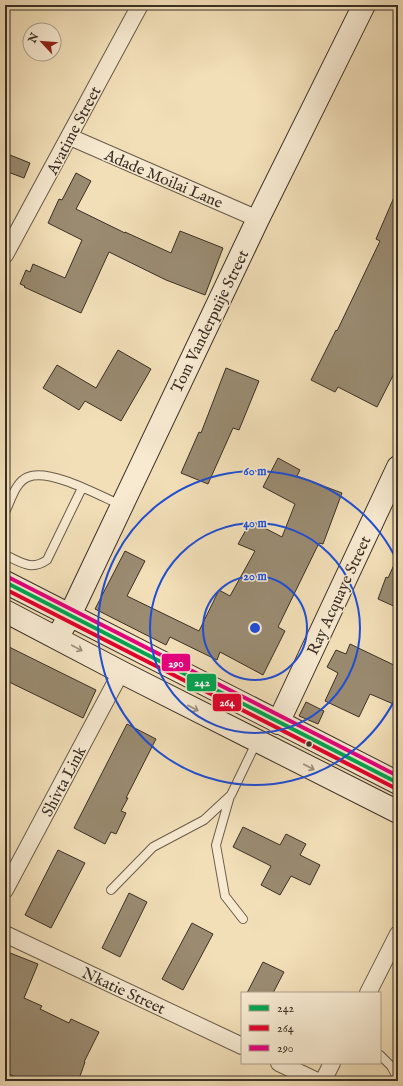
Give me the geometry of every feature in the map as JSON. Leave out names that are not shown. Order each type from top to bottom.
[{"type":"street","name":"Avatime Street","points":[[5,255],[140,5]]},
{"type":"street","name":"Tom Vanderpuije Street","points":[[57,638],[70,615],[258,219],[364,5]]},
{"type":"street","name":"Adade Moilai Lane","points":[[70,137],[258,219]]},
{"type":"street","name":"Ray Acquaye Street","points":[[278,723],[398,467]]},
{"type":"street","points":[[5,582],[278,723],[398,783]]},
{"type":"street","points":[[5,612],[398,812]]},
{"type":"street","name":"Shivta Link","points":[[5,890],[121,672]]},
{"type":"street","name":"Nkatie Street","points":[[5,934],[241,1046]]},
{"type":"street","points":[[369,992],[398,934]]},
{"type":"street","points":[[281,1064],[317,1081]]},
{"type":"street","points":[[323,1081],[332,1064]]},
{"type":"lane","points":[[5,512],[16,487],[27,477],[40,474],[58,477],[121,505]]},
{"type":"lane","points":[[5,555],[34,566],[40,565],[47,560],[82,488]]},
{"type":"lane","points":[[243,919],[225,896],[216,845],[231,795],[257,741]]},
{"type":"lane","points":[[111,890],[153,847],[204,820],[231,795]]},
{"type":"lane","points":[[381,1056],[391,1066],[398,1079]]},
{"type":"building","points":[[5,153],[30,163],[24,178],[5,171]]},
{"type":"building","points":[[76,173],[91,181],[76,209],[171,253],[180,231],[223,248],[205,295],[166,280],[109,252],[81,313],[20,284],[26,270],[30,272],[33,264],[65,278],[82,240],[48,223],[59,199],[62,200]]},
{"type":"building","points":[[398,188],[398,366],[377,407],[338,387],[335,392],[311,380],[336,330],[337,331],[380,241],[376,239]]},
{"type":"building","points":[[118,350],[151,369],[121,421],[85,401],[79,410],[43,388],[57,365],[96,388]]},
{"type":"building","points":[[226,368],[259,381],[239,430],[233,428],[208,484],[181,473],[199,432],[201,433]]},
{"type":"building","points":[[278,458],[300,470],[297,476],[342,493],[323,544],[319,543],[278,627],[285,631],[263,675],[220,652],[217,660],[170,637],[166,645],[95,609],[125,551],[145,561],[127,596],[199,631],[219,590],[230,596],[255,551],[238,544],[251,521],[282,537],[295,504],[263,487]]},
{"type":"building","points":[[398,556],[398,608],[378,599],[386,577],[388,578]]},
{"type":"building","points":[[350,644],[398,667],[398,706],[370,694],[359,717],[325,701],[338,673],[327,667],[336,650],[346,654]]},
{"type":"building","points":[[5,645],[96,690],[83,718],[5,680]]},
{"type":"building","points":[[306,702],[324,711],[318,724],[299,716]]},
{"type":"building","points":[[127,724],[156,739],[126,798],[128,798],[121,811],[126,813],[116,834],[111,832],[105,844],[74,828]]},
{"type":"building","points":[[243,827],[280,845],[286,834],[306,844],[300,855],[320,865],[310,885],[291,876],[280,895],[261,885],[271,866],[233,847]]},
{"type":"building","points":[[58,850],[85,863],[51,928],[25,915]]},
{"type":"building","points":[[129,893],[147,902],[120,957],[102,948]]},
{"type":"building","points":[[192,923],[213,934],[183,990],[162,979]]},
{"type":"building","points":[[5,951],[38,964],[24,998],[42,1006],[40,1009],[69,1023],[71,1019],[99,1032],[84,1062],[79,1079],[74,1077],[72,1081],[24,1081],[5,1072]]},
{"type":"building","points":[[263,962],[284,972],[274,992],[248,992]]},
{"type":"transit line","name":"290","points":[[8,577],[398,776]]},
{"type":"transit line","name":"242","points":[[5,582],[398,783]]},
{"type":"transit line","name":"264","points":[[5,589],[395,788]]}]
